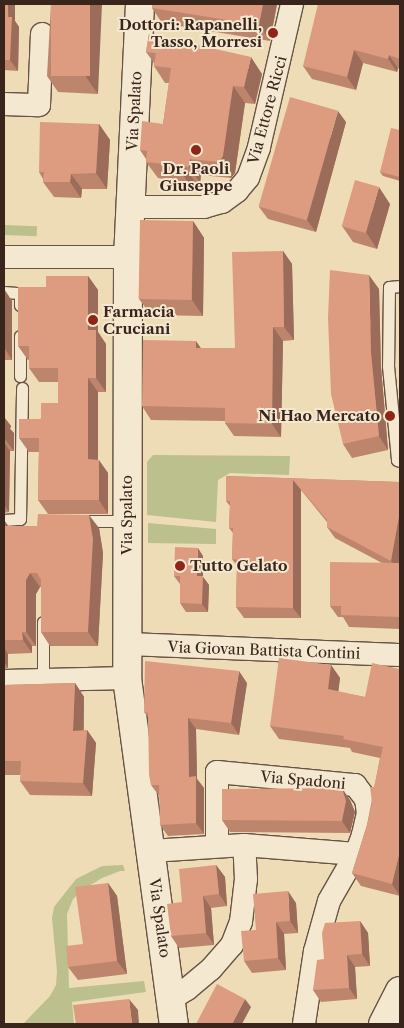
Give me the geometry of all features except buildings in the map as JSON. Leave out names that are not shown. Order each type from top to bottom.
[{"type":"main road","name":"Via Spalato","points":[[140,4],[128,257],[127,678],[172,1011]]},
{"type":"main road","points":[[382,1024],[400,991]]},
{"type":"street","name":"Via Ettore Ricci","points":[[130,208],[204,208],[222,202],[237,191],[248,178],[259,147],[292,4]]},
{"type":"street","points":[[4,104],[39,104],[42,34]]},
{"type":"street","points":[[4,257],[128,257]]},
{"type":"street","name":"Via Giovan Battista Contini","points":[[127,644],[400,655]]},
{"type":"street","points":[[4,681],[127,678]]},
{"type":"street","name":"Via Spadoni","points":[[217,845],[217,772],[355,785],[366,798],[368,813],[364,835],[356,854],[329,901],[315,952],[304,1024]]},
{"type":"street","points":[[151,851],[217,845],[244,845],[356,854]]},
{"type":"street","points":[[172,1011],[187,989],[211,969],[232,945],[240,922],[246,879],[244,845]]},
{"type":"lane","points":[[400,286],[389,287],[388,366],[397,460],[400,461]]},
{"type":"lane","points":[[4,292],[20,293],[21,382],[20,519],[4,520]]},
{"type":"lane","points":[[68,521],[128,521]]},
{"type":"lane","points":[[43,612],[43,680]]},
{"type":"green space","points":[[4,225],[37,226],[37,236],[4,235]]},
{"type":"green space","points":[[153,455],[290,456],[289,475],[230,473],[218,480],[216,522],[147,515],[147,462]]},
{"type":"green space","points":[[148,523],[216,529],[216,544],[148,543]]},
{"type":"green space","points":[[123,865],[125,871],[102,878],[84,889],[73,899],[67,914],[69,988],[144,981],[146,992],[72,1002],[74,1024],[23,1024],[50,996],[56,985],[57,971],[52,918],[54,907],[76,879],[102,866]]},
{"type":"place","name":"Dottori: Rapanelli, Tasso, Morresi","points":[[273,33]]},
{"type":"place","name":"Dr. Paoli Giuseppe","points":[[196,150]]},
{"type":"place","name":"Farmacia Cruciani","points":[[93,320]]},
{"type":"place","name":"Ni Hao Mercato","points":[[390,416]]},
{"type":"place","name":"Tutto Gelato","points":[[180,566]]}]
